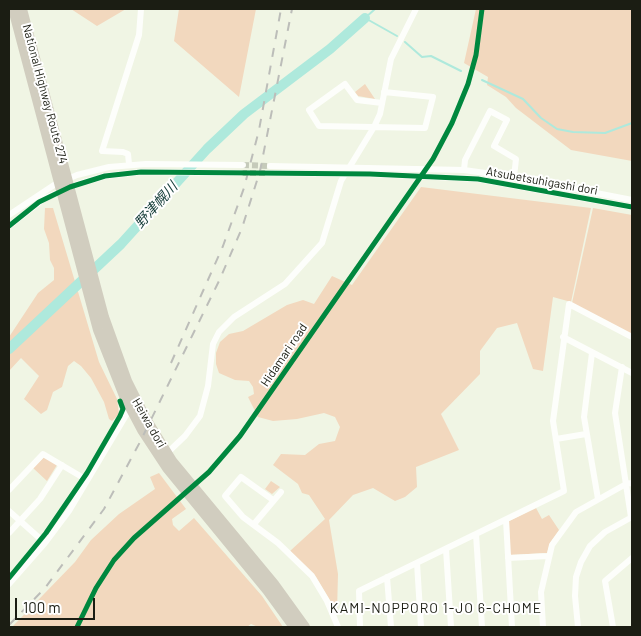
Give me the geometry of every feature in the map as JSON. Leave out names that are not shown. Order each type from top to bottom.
[{"type":"highway","name":"National Highway Route 274","points":[[13,9],[64,185]]},
{"type":"highway","name":"National Highway Route 274","points":[[22,9],[64,185]]},
{"type":"highway","name":"Heiwa dori","points":[[64,185],[84,257],[96,287],[133,404]]},
{"type":"highway","name":"Heiwa dori","points":[[84,257],[88,295],[107,356],[133,404],[199,510],[268,590],[294,627]]},
{"type":"highway","name":"Heiwa dori","points":[[164,456],[274,584],[305,627]]},
{"type":"street","points":[[129,164],[128,154],[102,150],[138,36],[141,9]]},
{"type":"street","points":[[164,456],[190,430],[202,411],[208,386],[212,350],[217,335],[234,318],[285,284],[314,254],[326,234],[346,171],[374,127],[382,103],[391,59],[416,9]]},
{"type":"street","points":[[382,103],[357,100],[345,84],[309,110],[319,126],[425,128],[433,97],[384,92]]},
{"type":"street","points":[[464,170],[465,160],[490,111],[507,120],[494,146],[516,159],[514,177]]},
{"type":"street","points":[[9,215],[26,202],[100,168],[129,164],[244,165]]},
{"type":"street","name":"Atsubetsuhigashi dori","points":[[270,166],[478,179],[632,207]]},
{"type":"street","name":"Atsubetsuhigashi dori","points":[[267,173],[464,170],[514,177],[632,200]]},
{"type":"street","points":[[10,223],[64,185],[115,174],[166,172],[241,173]]},
{"type":"street","points":[[360,627],[359,591],[564,491],[553,421],[569,304],[632,337]]},
{"type":"street","points":[[563,337],[632,373]]},
{"type":"street","points":[[592,353],[584,417],[598,499]]},
{"type":"street","points":[[578,627],[575,596],[576,578],[581,562],[590,546],[605,532],[632,517],[629,483],[615,413],[622,367]]},
{"type":"street","points":[[9,584],[45,543],[87,480],[133,404]]},
{"type":"street","points":[[556,439],[586,434]]},
{"type":"street","points":[[9,490],[43,454],[87,480]]},
{"type":"street","points":[[9,533],[40,499],[62,465]]},
{"type":"street","points":[[273,500],[241,478],[226,496],[243,517],[278,543],[312,576],[327,601],[338,627]]},
{"type":"street","points":[[543,627],[541,592],[552,545],[576,512],[629,483]]},
{"type":"street","points":[[254,524],[281,492]]},
{"type":"street","points":[[9,511],[45,543]]},
{"type":"street","points":[[506,520],[512,627]]},
{"type":"street","points":[[476,534],[482,627]]},
{"type":"street","points":[[446,549],[451,627]]},
{"type":"street","points":[[508,558],[548,556]]},
{"type":"street","points":[[613,627],[605,582],[632,558]]},
{"type":"street","points":[[417,563],[421,627]]},
{"type":"street","points":[[387,577],[391,627]]},
{"type":"shaded area","points":[[71,9],[126,9],[97,26]]},
{"type":"shaded area","points":[[179,9],[256,9],[239,97],[174,41]]},
{"type":"shaded area","points":[[476,9],[632,9],[632,161],[571,150],[516,108],[506,97],[487,85],[488,77],[464,63]]},
{"type":"shaded area","points":[[365,84],[375,99],[358,96],[355,92]]},
{"type":"shaded area","points":[[421,187],[591,208],[571,302],[553,297],[543,371],[533,369],[517,323],[497,328],[480,351],[480,374],[441,414],[459,450],[416,467],[417,487],[405,497],[395,501],[373,488],[353,495],[329,520],[338,574],[337,612],[316,577],[290,551],[325,519],[309,495],[302,493],[298,484],[273,465],[281,454],[305,455],[319,444],[335,441],[340,427],[335,417],[324,413],[297,419],[273,421],[258,417],[248,397],[254,394],[253,387],[249,381],[235,380],[219,373],[216,364],[216,353],[220,342],[229,334],[243,331],[287,305],[303,300],[314,304],[332,276],[352,285]]},
{"type":"shaded area","points":[[45,208],[53,208],[99,362],[117,399],[119,414],[112,421],[109,419],[104,402],[91,378],[74,361],[68,366],[62,387],[53,392],[47,410],[41,414],[24,399],[39,376],[21,358],[9,371],[9,337],[38,293],[54,280],[54,268],[50,260],[49,243],[44,229]]},
{"type":"shaded area","points":[[593,208],[632,215],[632,335],[572,303]]},
{"type":"shaded area","points":[[44,457],[57,465],[47,481],[33,468]]},
{"type":"shaded area","points":[[159,473],[186,509],[172,519],[173,525],[179,531],[194,518],[262,596],[283,627],[258,627],[251,624],[247,627],[12,627],[75,562],[91,540],[119,514],[155,489],[150,477]]},
{"type":"shaded area","points":[[271,481],[280,487],[272,494],[265,489]]},
{"type":"shaded area","points":[[536,508],[542,519],[549,515],[559,530],[550,543],[547,553],[510,555],[509,521]]},
{"type":"waterway","points":[[375,9],[365,18],[397,36]]},
{"type":"waterway","name":"野津幌川","points":[[9,349],[121,244],[207,149],[244,114],[330,49],[365,18]]},
{"type":"waterway","points":[[405,42],[422,57],[431,56],[461,71]]},
{"type":"waterway","points":[[482,80],[523,99],[541,118],[557,129],[573,132],[605,133],[632,123]]},
{"type":"tunnel","points":[[243,165],[270,166]]},
{"type":"tunnel","points":[[241,173],[267,173]]},
{"type":"railway","points":[[171,363],[223,246],[244,188],[259,130],[281,9]]},
{"type":"railway","points":[[9,625],[45,588],[104,509],[140,442],[219,281],[242,228],[260,171],[292,9]]},
{"type":"cycle path","name":"Hidamari road","points":[[77,627],[96,588],[114,560],[134,538],[209,472],[240,436],[433,159],[452,123],[468,84],[476,55],[482,9]]},
{"type":"cycle path","points":[[9,226],[39,202],[70,187],[105,176],[141,172],[370,174],[478,179],[632,207]]},
{"type":"cycle path","points":[[9,578],[46,533],[87,473],[120,416],[123,409],[120,401]]},
{"type":"district","name":"KAMI-NOPPORO 1-JO 6-CHOME","points":[[436,608]]}]
